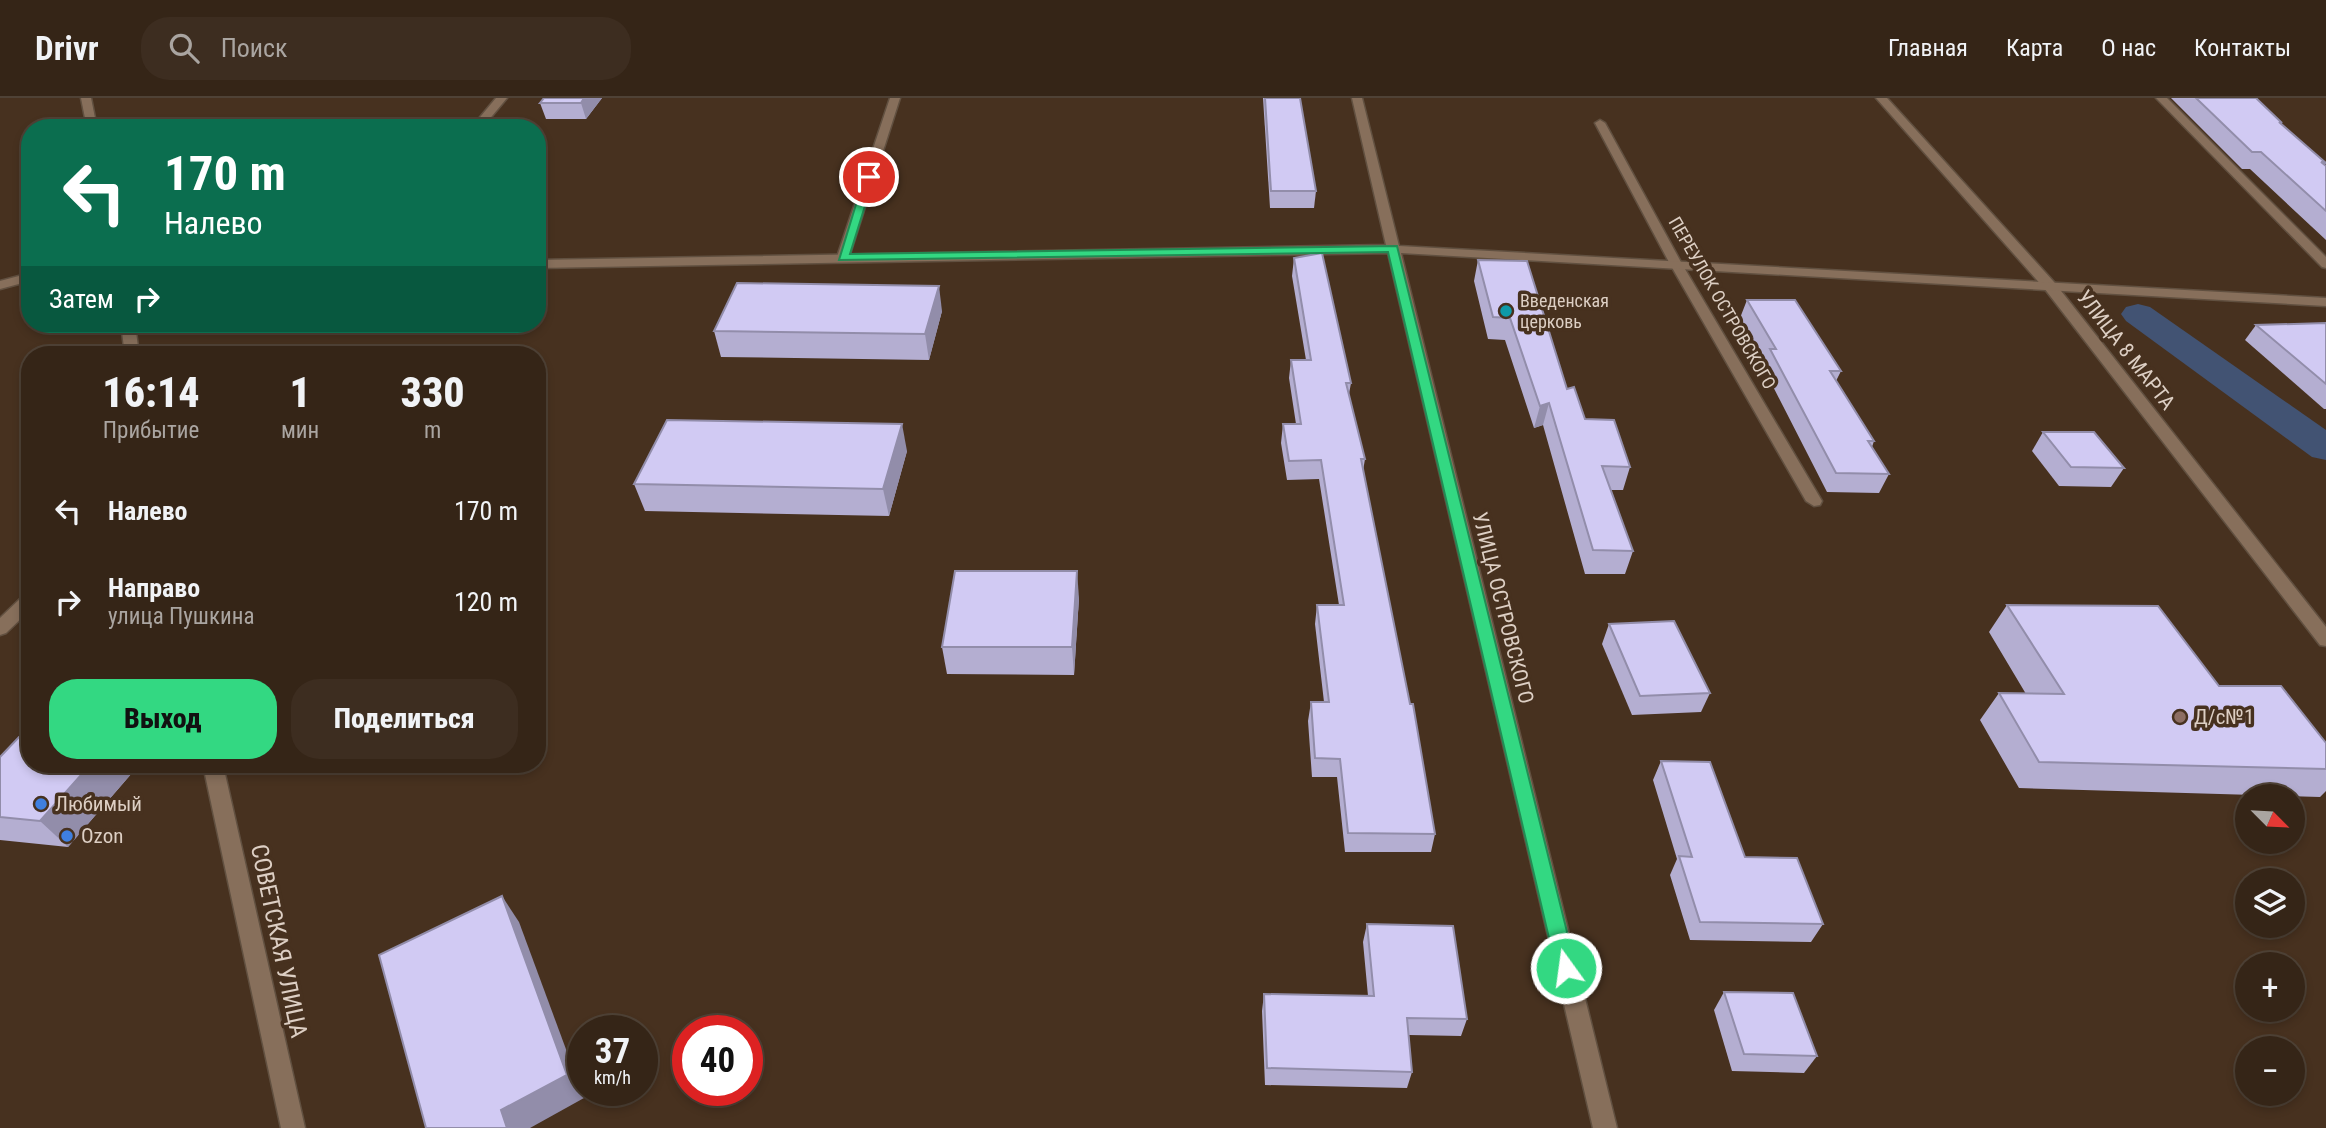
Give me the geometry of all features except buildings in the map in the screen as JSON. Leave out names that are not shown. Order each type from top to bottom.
[{"type":"street","points":[[86,98],[90,119]]},
{"type":"street","points":[[484,119],[502,98]]},
{"type":"street","points":[[843,257],[895,98]]},
{"type":"street","name":"УЛИЦА ОСТРОВСКОГО","points":[[1357,98],[1605,1128]]},
{"type":"street","name":"УЛИЦА 8 МАРТА","points":[[1881,98],[2049,285],[2326,639]]},
{"type":"street","points":[[2161,98],[2326,264]]},
{"type":"street","name":"ПЕРЕУЛОК ОСТРОВСКОГО","points":[[1600,123],[1676,264],[1814,500]]},
{"type":"street","points":[[546,264],[1393,249],[2326,302]]},
{"type":"street","points":[[0,285],[21,279]]},
{"type":"street","points":[[0,629],[21,608]]},
{"type":"street","name":"СОВЕТСКАЯ УЛИЦА","points":[[215,773],[293,1128]]},
{"type":"waterway","points":[[2138,314],[2326,448]]},
{"type":"place","name":"Введенская церковь","points":[[1506,311]]},
{"type":"place","name":"Д/с№1","points":[[2180,717]]},
{"type":"place","name":"Любимый","points":[[41,804]]},
{"type":"place","name":"Ozon","points":[[67,836]]},
{"type":"route","points":[[869,177],[843,257],[1393,249],[1566,968]]}]
